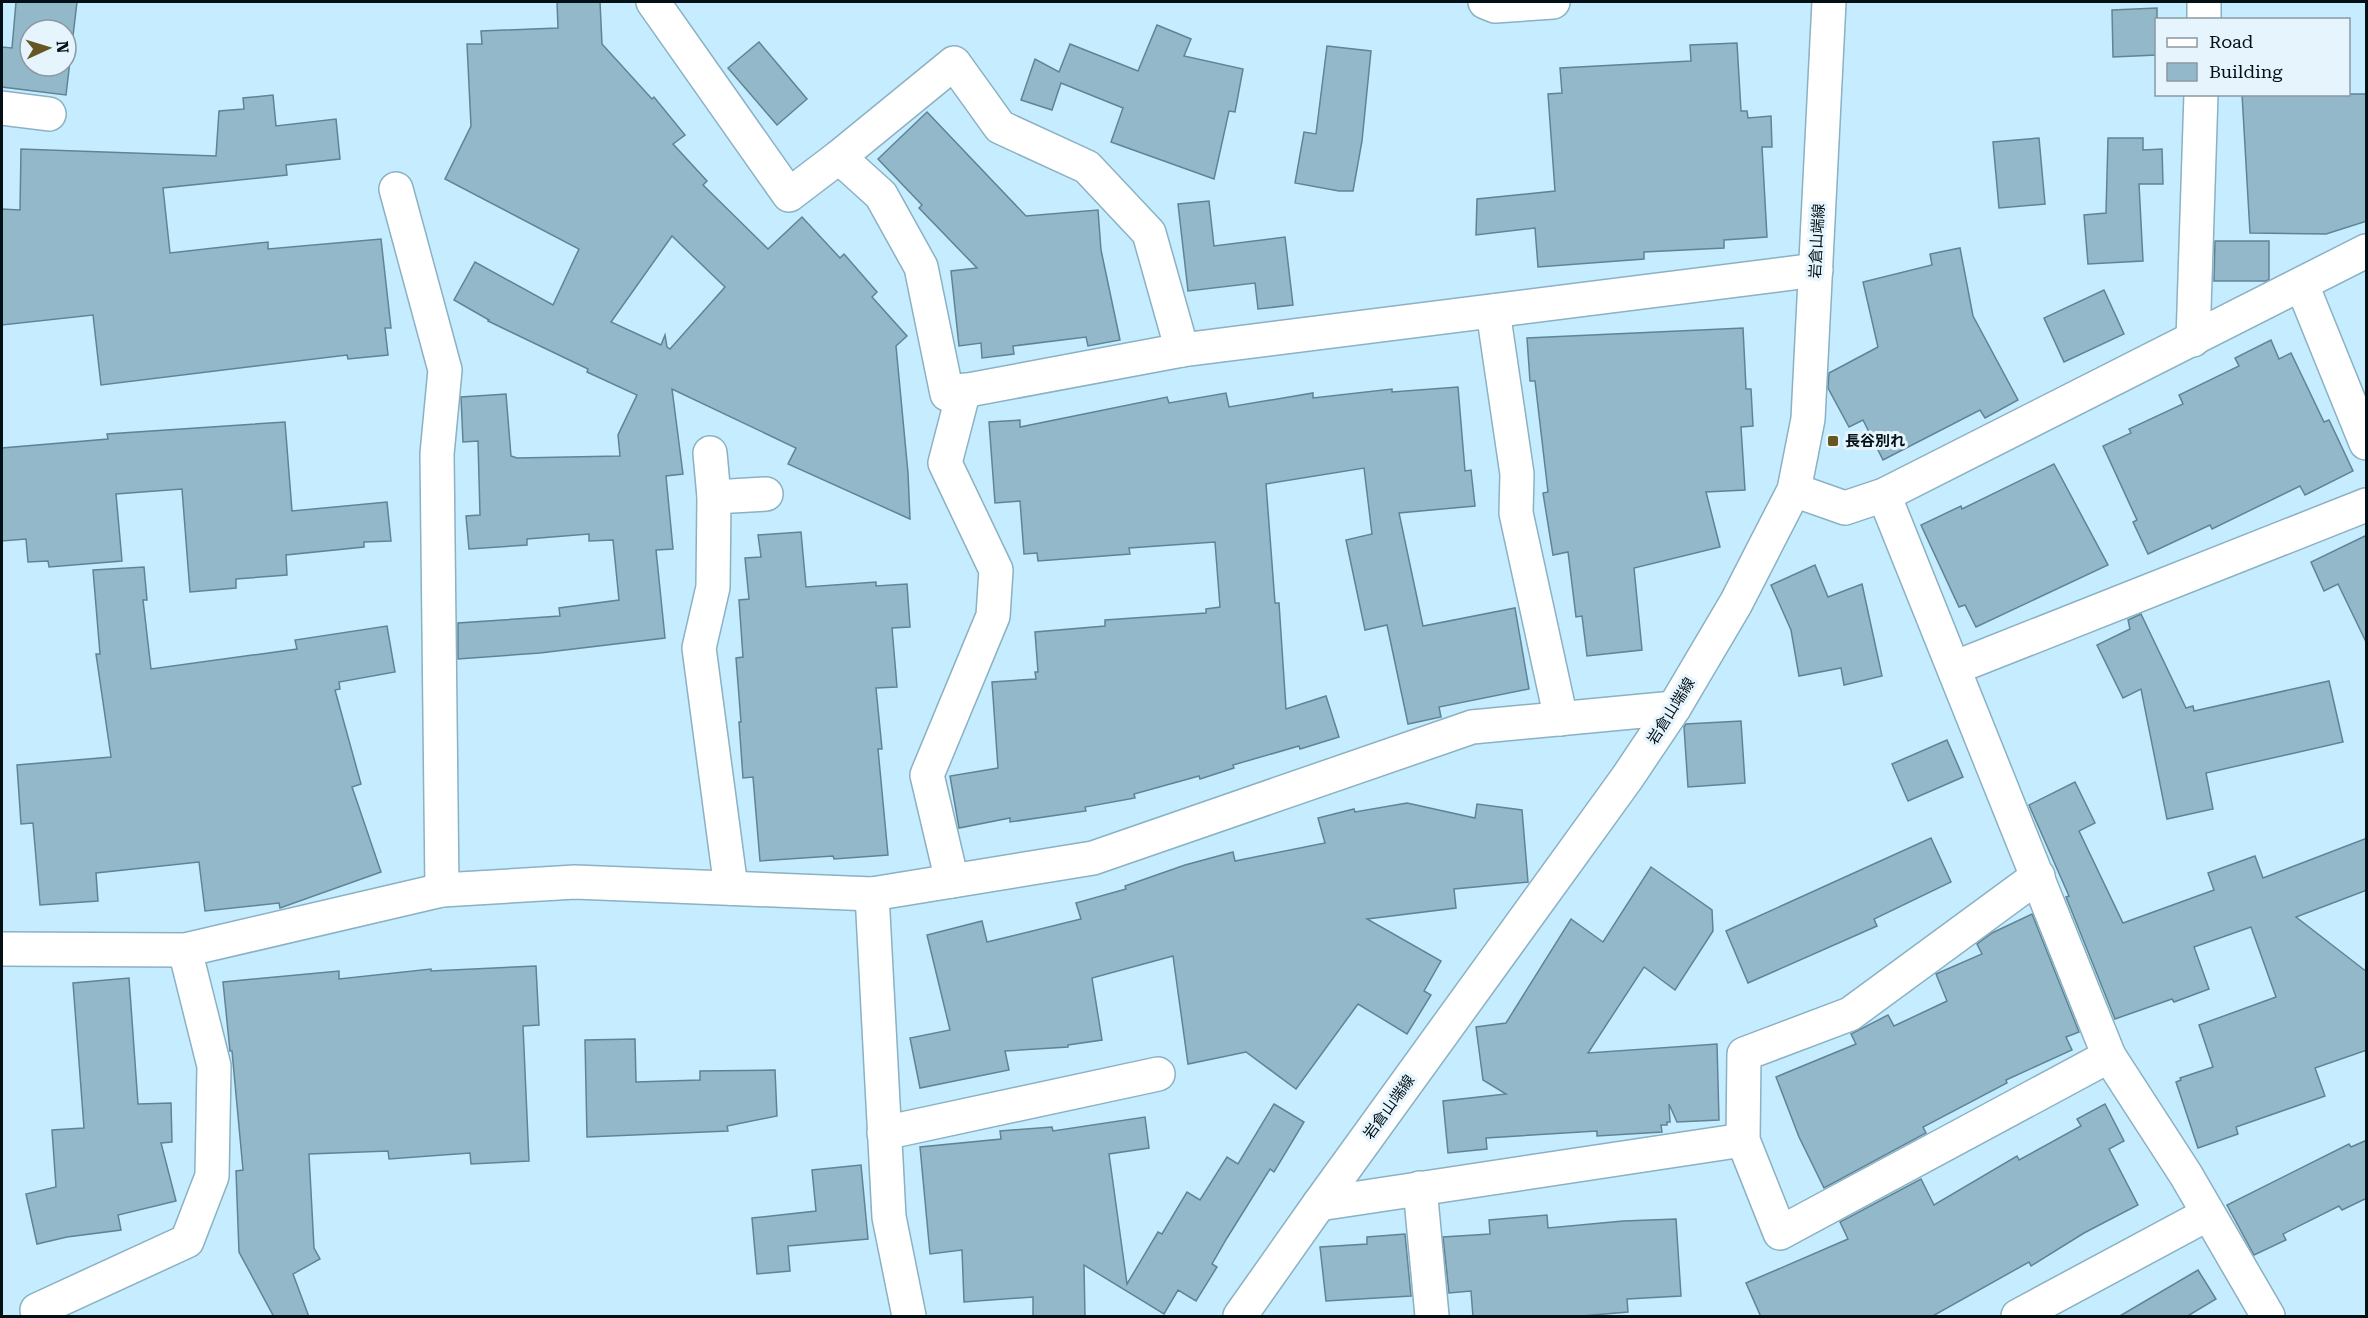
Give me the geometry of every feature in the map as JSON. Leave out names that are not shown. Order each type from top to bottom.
[{"type":"street","points":[[653,2],[789,195],[954,63],[1000,127],[1087,167],[1149,233],[1182,350]]},
{"type":"street","points":[[1485,2],[1496,6],[1552,2]]},
{"type":"street","name":"岩倉山端線","points":[[1240,1317],[1319,1204],[1628,778],[1674,708],[1736,603],[1794,490],[1808,419],[1829,2]]},
{"type":"street","points":[[2204,2],[2204,18]]},
{"type":"street","points":[[2193,340],[2201,96]]},
{"type":"street","points":[[2,108],[49,114]]},
{"type":"street","points":[[839,157],[881,195],[921,267],[947,394],[1182,350],[1816,270]]},
{"type":"street","points":[[396,189],[445,370],[437,454],[442,890]]},
{"type":"street","points":[[1794,490],[1845,508],[1884,495],[2367,251]]},
{"type":"street","points":[[2302,285],[2367,443]]},
{"type":"street","points":[[1492,311],[1517,474],[1516,513],[1561,719]]},
{"type":"street","points":[[952,881],[927,775],[993,616],[996,570],[945,463],[964,390]]},
{"type":"street","points":[[710,453],[714,497],[713,587],[699,648],[731,888]]},
{"type":"street","points":[[714,497],[766,494]]},
{"type":"street","points":[[1884,495],[2109,1056],[2208,1214],[2253,1310]]},
{"type":"street","points":[[1954,668],[2367,505]]},
{"type":"street","points":[[2,949],[185,950],[442,890],[575,882],[872,894],[1093,858],[1473,727],[1674,708]]},
{"type":"street","points":[[2038,876],[1850,1014],[1744,1054],[1743,1140],[1780,1233],[2109,1056]]},
{"type":"street","points":[[872,894],[889,1217],[909,1317]]},
{"type":"street","points":[[37,1310],[187,1241],[212,1176],[214,1066],[185,950]]},
{"type":"street","points":[[884,1134],[1158,1074]]},
{"type":"street","points":[[1319,1204],[1743,1140]]},
{"type":"street","points":[[1420,1188],[1432,1317]]},
{"type":"street","points":[[2018,1317],[2208,1214]]},
{"type":"building","points":[[16,2],[77,2],[75,18],[18,18],[18,78],[68,78],[66,95],[2,87],[2,47],[12,48]]},
{"type":"building","points":[[557,2],[600,2],[602,44],[652,99],[654,97],[685,135],[673,144],[707,181],[703,185],[768,249],[802,217],[840,258],[844,254],[877,292],[872,297],[907,336],[896,346],[910,519],[788,464],[796,448],[672,389],[683,474],[666,476],[673,549],[656,550],[665,638],[540,653],[458,659],[458,623],[560,616],[559,608],[619,600],[613,540],[589,541],[589,534],[527,539],[527,545],[469,549],[466,516],[480,515],[478,441],[463,442],[461,397],[506,394],[511,456],[517,458],[620,456],[618,435],[637,395],[488,321],[454,300],[475,262],[553,305],[579,249],[445,179],[471,126],[467,44],[482,44],[481,31],[558,28]],"holes":[[[672,236],[725,287],[670,349],[667,347],[665,335],[661,345],[611,322]]]},
{"type":"building","points":[[2157,8],[2155,55],[2113,57],[2112,10]]},
{"type":"building","points":[[1157,25],[1191,39],[1184,56],[1243,69],[1235,112],[1229,111],[1214,179],[1111,142],[1123,108],[1061,83],[1052,110],[1021,100],[1035,59],[1059,72],[1070,44],[1138,71]]},
{"type":"building","points":[[759,42],[807,99],[777,125],[728,68]]},
{"type":"building","points":[[1737,43],[1741,111],[1747,111],[1748,118],[1771,116],[1772,147],[1762,147],[1767,237],[1724,240],[1724,248],[1644,252],[1644,259],[1538,267],[1535,228],[1476,235],[1477,199],[1555,191],[1548,94],[1562,93],[1560,68],[1691,61],[1690,45]]},
{"type":"building","points":[[1327,46],[1371,51],[1362,141],[1353,191],[1339,191],[1295,183],[1304,132],[1316,134]]},
{"type":"building","points":[[2367,94],[2367,221],[2326,234],[2250,233],[2242,96]]},
{"type":"building","points":[[273,95],[276,126],[336,119],[340,159],[286,165],[287,175],[163,188],[170,253],[268,242],[268,249],[381,239],[391,328],[385,328],[388,355],[348,359],[347,355],[101,385],[93,315],[2,325],[2,209],[20,210],[21,149],[216,156],[219,111],[244,109],[243,98]]},
{"type":"building","points":[[927,112],[1026,216],[1098,210],[1101,250],[1120,340],[1088,346],[1086,337],[1013,346],[1014,354],[982,358],[981,343],[959,346],[951,271],[977,268],[919,208],[922,205],[878,159]]},
{"type":"building","points":[[2039,138],[2045,204],[1999,208],[1993,142]]},
{"type":"building","points":[[2108,138],[2143,138],[2143,150],[2162,149],[2163,184],[2139,184],[2143,261],[2088,264],[2084,215],[2106,213]]},
{"type":"building","points":[[1209,201],[1214,246],[1285,237],[1293,305],[1258,309],[1255,283],[1188,291],[1178,204]]},
{"type":"building","points":[[2215,241],[2269,241],[2269,279],[2266,281],[2214,281]]},
{"type":"building","points":[[1960,248],[1973,316],[2018,400],[1985,418],[1980,410],[1883,460],[1863,420],[1849,427],[1828,388],[1829,373],[1878,347],[1863,282],[1932,265],[1930,254]]},
{"type":"building","points":[[2104,290],[2124,334],[2064,362],[2044,318]]},
{"type":"building","points":[[1743,328],[1746,389],[1751,389],[1753,426],[1741,427],[1745,490],[1706,492],[1720,547],[1634,568],[1642,650],[1587,656],[1582,616],[1576,617],[1568,552],[1553,555],[1543,493],[1548,492],[1535,381],[1530,381],[1527,338]]},
{"type":"building","points":[[2271,340],[2279,359],[2291,353],[2324,422],[2329,420],[2353,471],[2305,495],[2300,486],[2212,529],[2210,525],[2148,554],[2133,522],[2137,520],[2103,446],[2131,433],[2129,429],[2183,404],[2179,395],[2239,366],[2235,358]]},
{"type":"building","points":[[1458,387],[1465,471],[1471,470],[1475,506],[1399,513],[1423,626],[1515,608],[1529,689],[1439,707],[1441,717],[1408,724],[1387,625],[1365,630],[1346,540],[1372,534],[1364,468],[1266,484],[1275,603],[1279,603],[1286,709],[1326,696],[1339,737],[1233,765],[1234,768],[1200,779],[1199,776],[1134,794],[1135,798],[1085,807],[1086,811],[1010,822],[1010,818],[959,828],[950,776],[998,768],[992,682],[1036,679],[1035,672],[1038,672],[1035,632],[1105,626],[1105,620],[1206,613],[1206,609],[1220,607],[1215,542],[1129,548],[1130,554],[1038,561],[1037,553],[1024,554],[1020,501],[995,503],[989,422],[1020,420],[1020,427],[1167,397],[1169,403],[1226,393],[1229,407],[1313,393],[1313,398],[1392,389],[1392,392]]},
{"type":"building","points":[[285,422],[292,511],[387,502],[391,541],[364,542],[364,547],[286,555],[287,575],[236,579],[236,588],[190,592],[182,489],[116,494],[122,561],[49,567],[48,561],[28,562],[26,539],[2,541],[2,448],[108,439],[107,434]]},
{"type":"building","points":[[2054,464],[2108,565],[1976,627],[1965,605],[1959,607],[1921,525],[1961,506],[1962,509]]},
{"type":"building","points":[[801,532],[806,587],[876,582],[876,586],[907,584],[910,627],[892,628],[897,687],[876,688],[882,749],[878,749],[888,855],[760,861],[753,777],[743,778],[736,658],[743,657],[739,600],[749,599],[745,558],[761,557],[758,535]]},
{"type":"building","points":[[2367,535],[2367,644],[2338,584],[2324,591],[2311,562]]},
{"type":"building","points":[[1815,565],[1828,597],[1862,584],[1882,676],[1844,685],[1841,668],[1799,676],[1791,630],[1771,585]]},
{"type":"building","points":[[144,567],[147,600],[143,600],[151,669],[297,649],[295,640],[387,626],[395,672],[339,682],[340,689],[335,690],[361,784],[352,787],[381,872],[280,908],[279,903],[205,911],[199,862],[96,873],[98,901],[40,905],[33,823],[21,824],[17,765],[111,757],[96,654],[100,654],[93,570]]},
{"type":"building","points":[[2141,614],[2186,708],[2193,706],[2194,711],[2329,681],[2343,742],[2206,773],[2213,809],[2167,819],[2141,689],[2123,698],[2097,645],[2130,629],[2128,620]]},
{"type":"building","points":[[1741,721],[1745,783],[1688,787],[1684,727],[1686,724]]},
{"type":"building","points":[[1947,740],[1963,777],[1908,801],[1892,764]]},
{"type":"building","points":[[2075,782],[2095,823],[2079,831],[2123,923],[2214,890],[2208,873],[2255,856],[2263,878],[2367,838],[2367,890],[2296,917],[2367,972],[2367,1050],[2315,1068],[2325,1096],[2236,1127],[2238,1134],[2198,1148],[2176,1082],[2181,1080],[2180,1078],[2213,1067],[2199,1025],[2276,997],[2251,927],[2194,947],[2209,989],[2115,1019],[2066,897],[2069,896],[2029,805]]},
{"type":"building","points":[[1407,803],[1475,818],[1477,804],[1522,810],[1528,882],[1454,889],[1456,908],[1367,919],[1441,961],[1424,991],[1431,995],[1407,1034],[1358,1004],[1296,1089],[1246,1052],[1188,1064],[1173,956],[1092,978],[1102,1040],[1068,1045],[1068,1047],[1005,1051],[1009,1070],[920,1088],[910,1038],[950,1030],[927,935],[982,921],[987,942],[1081,919],[1076,903],[1126,889],[1125,886],[1185,865],[1233,852],[1235,861],[1325,843],[1318,818],[1354,809],[1355,812]]},
{"type":"building","points":[[1931,838],[1951,882],[1874,919],[1877,926],[1748,983],[1726,931]]},
{"type":"building","points":[[1651,867],[1712,910],[1713,931],[1675,990],[1644,967],[1588,1053],[1717,1044],[1719,1120],[1677,1122],[1669,1104],[1670,1122],[1667,1122],[1667,1125],[1661,1125],[1662,1132],[1597,1136],[1597,1131],[1486,1138],[1487,1149],[1448,1153],[1443,1101],[1506,1094],[1483,1080],[1476,1027],[1506,1023],[1571,919],[1603,942]]},
{"type":"building","points":[[2032,914],[2079,1032],[2066,1037],[2072,1050],[2006,1080],[2007,1083],[1923,1127],[1926,1133],[1824,1188],[1799,1137],[1776,1077],[1856,1044],[1851,1034],[1888,1015],[1894,1026],[1947,1001],[1936,974],[1982,954],[1977,944],[1992,933]]},
{"type":"building","points":[[536,966],[539,1025],[523,1026],[529,1161],[471,1164],[470,1153],[389,1159],[388,1151],[309,1154],[314,1248],[320,1259],[293,1274],[309,1317],[274,1317],[239,1252],[236,1171],[243,1170],[223,982],[339,971],[339,979],[431,969],[431,971]]},
{"type":"building","points":[[129,978],[138,1104],[171,1103],[172,1142],[161,1143],[176,1201],[118,1215],[121,1230],[67,1237],[37,1244],[26,1194],[56,1187],[52,1130],[84,1128],[73,983]]},
{"type":"building","points":[[635,1039],[636,1082],[700,1080],[700,1071],[775,1070],[777,1116],[727,1126],[728,1131],[587,1137],[585,1040]]},
{"type":"building","points":[[1274,1104],[1304,1122],[1274,1172],[1270,1169],[1227,1238],[1212,1264],[1217,1267],[1196,1301],[1178,1290],[1164,1314],[1084,1265],[1085,1317],[1033,1317],[1033,1297],[964,1302],[962,1250],[930,1254],[920,1147],[1001,1139],[1000,1131],[1052,1127],[1053,1131],[1145,1117],[1149,1148],[1109,1154],[1127,1284],[1158,1232],[1162,1234],[1187,1192],[1200,1200],[1227,1157],[1238,1164]]},
{"type":"building","points":[[2105,1104],[2124,1141],[2109,1149],[2138,1205],[2084,1233],[2031,1266],[2029,1262],[1931,1317],[1761,1317],[1746,1283],[1848,1239],[1840,1222],[1921,1179],[1934,1205],[2017,1156],[2019,1160],[2081,1126],[2077,1119]]},
{"type":"building","points":[[2367,1140],[2367,1198],[2342,1210],[2339,1206],[2283,1234],[2286,1240],[2254,1255],[2227,1205],[2349,1144],[2351,1147]]},
{"type":"building","points":[[861,1165],[868,1239],[788,1246],[790,1271],[757,1274],[752,1218],[816,1211],[812,1170]]},
{"type":"building","points":[[1547,1215],[1548,1228],[1676,1219],[1681,1296],[1627,1299],[1628,1312],[1570,1317],[1473,1317],[1471,1291],[1449,1293],[1443,1237],[1490,1234],[1489,1220]]},
{"type":"building","points":[[1405,1234],[1411,1296],[1326,1301],[1320,1247],[1367,1244],[1367,1237]]},
{"type":"building","points":[[2198,1270],[2216,1299],[2186,1317],[2118,1317]]},
{"type":"place","name":"長谷別れ","points":[[1833,441]]}]
